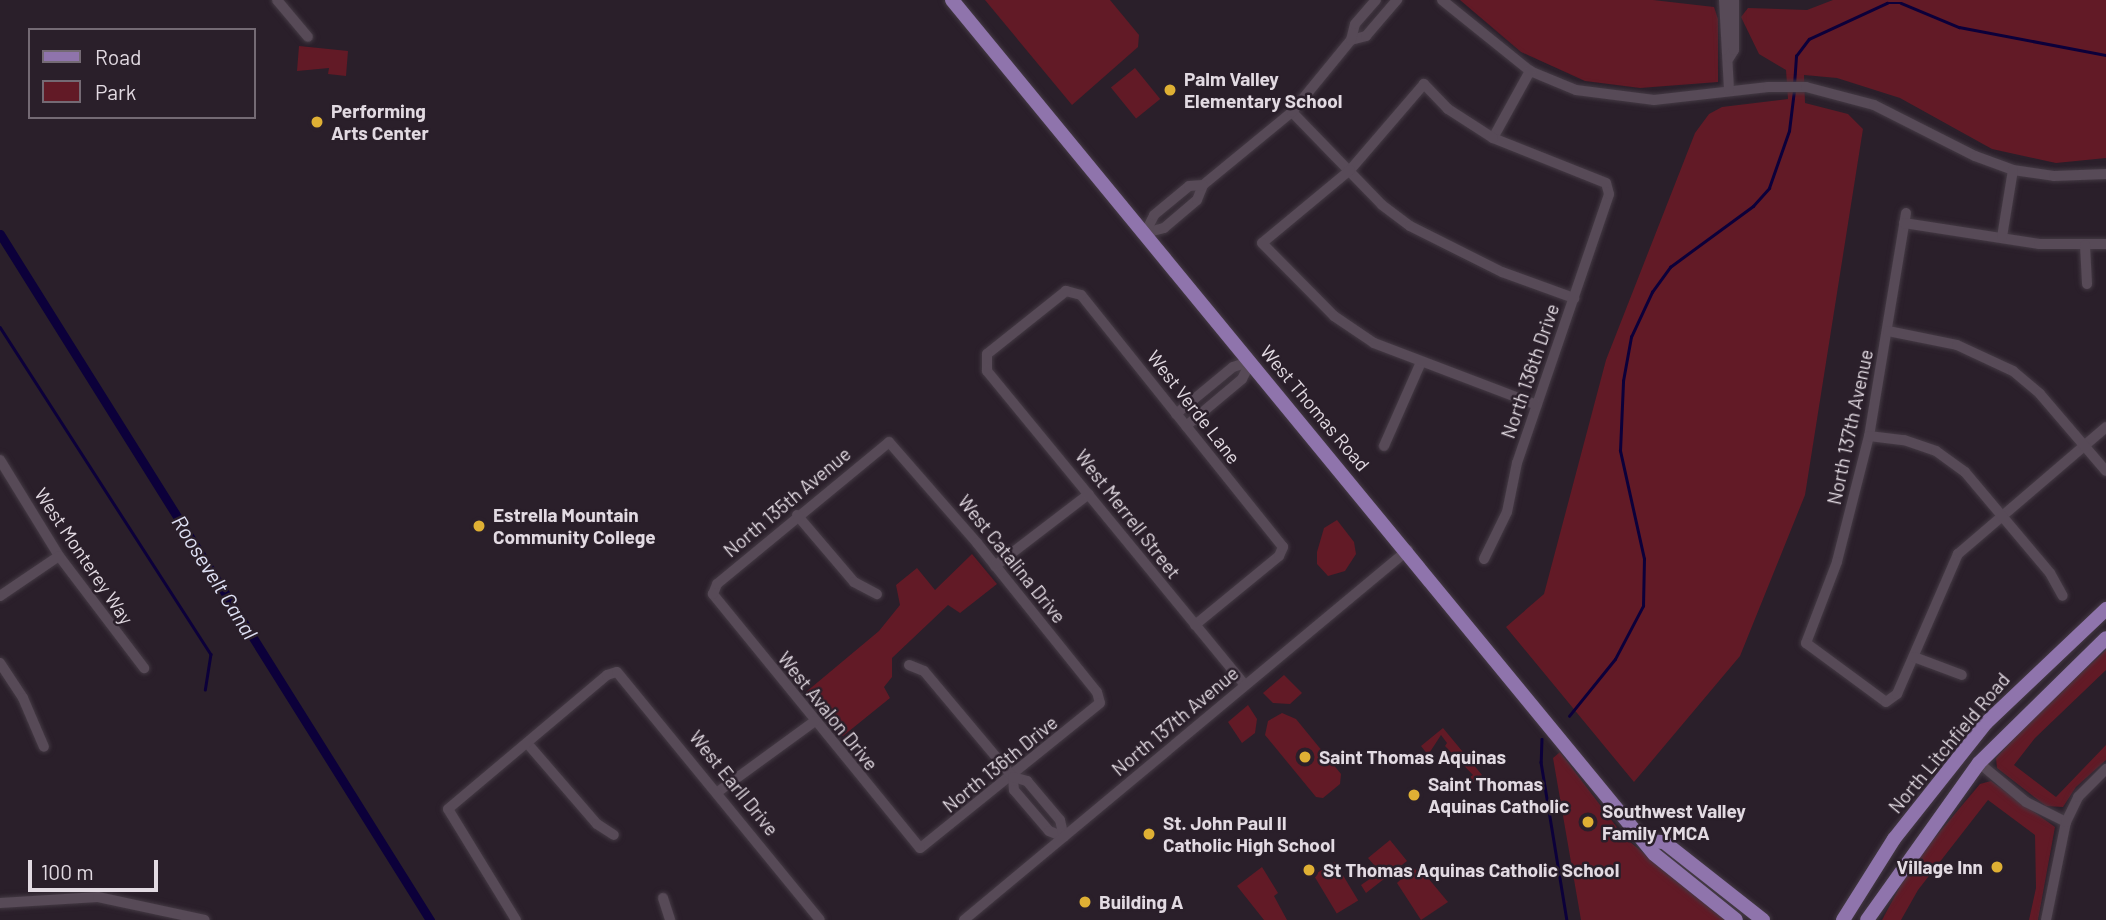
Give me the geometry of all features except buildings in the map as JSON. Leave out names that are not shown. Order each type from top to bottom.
[{"type":"main road","name":"West Thomas Road","points":[[952,0],[1648,841],[1654,853],[1680,879],[1736,920]]},
{"type":"main road","name":"North Litchfield Road","points":[[1843,920],[1902,828],[1986,723],[2106,609]]},
{"type":"main road","name":"North Litchfield Road","points":[[1867,920],[1979,763],[2106,638]]},
{"type":"main road","name":"West Thomas Road","points":[[1648,841],[1664,842],[1763,920]]},
{"type":"street","points":[[277,0],[308,37]]},
{"type":"street","points":[[1145,233],[1164,228],[1197,200],[1203,185],[1292,113],[1351,40],[1355,24],[1376,0]]},
{"type":"street","points":[[1351,40],[1366,36],[1397,0]]},
{"type":"street","points":[[1441,0],[1530,71],[1576,90],[1618,98],[1654,100],[1729,90],[1806,87],[1874,105],[1975,156],[2013,170],[2054,176],[2106,174]]},
{"type":"street","points":[[1724,0],[1734,50],[1729,58],[1729,90]]},
{"type":"street","points":[[1729,23],[1734,0]]},
{"type":"street","points":[[1530,71],[1493,138],[1448,109],[1424,85],[1350,170],[1262,243],[1334,316],[1374,343],[1537,405]]},
{"type":"street","points":[[1292,113],[1382,205],[1437,243],[1574,298]]},
{"type":"street","name":"North 136th Drive","points":[[1484,558],[1507,512],[1537,405],[1609,194],[1606,183],[1493,138]]},
{"type":"street","points":[[2013,170],[2001,237],[2085,245],[2106,243]]},
{"type":"street","points":[[1145,233],[1154,215],[1189,186],[1203,185]]},
{"type":"street","name":"North 137th Avenue","points":[[1914,657],[1897,694],[1886,702],[1806,643],[1837,562],[1869,436],[1905,218],[2001,237]]},
{"type":"street","points":[[2085,245],[2087,284]]},
{"type":"street","name":"West Merrell Street","points":[[1075,290],[1061,294],[988,354],[984,364],[1245,685]]},
{"type":"street","name":"West Verde Lane","points":[[1075,290],[1283,547],[1279,556],[1195,625]]},
{"type":"street","points":[[1888,331],[1957,345],[2013,371],[2106,471]]},
{"type":"street","points":[[1176,414],[1233,367],[1251,361]]},
{"type":"street","points":[[1186,426],[1242,379],[1251,361]]},
{"type":"street","points":[[1384,446],[1421,362]]},
{"type":"street","points":[[1962,675],[1914,657],[1958,554],[2001,512],[2106,427]]},
{"type":"street","points":[[1869,436],[1904,440],[1936,451],[1965,472],[2050,573],[2063,596]]},
{"type":"street","name":"North 135th Avenue","points":[[713,594],[717,583],[889,442]]},
{"type":"street","name":"West Catalina Drive","points":[[889,442],[995,566],[1097,692],[1100,703]]},
{"type":"street","name":"West Monterey Way","points":[[0,460],[59,556],[144,668]]},
{"type":"street","points":[[995,566],[1089,494]]},
{"type":"street","points":[[797,515],[854,582],[877,594]]},
{"type":"street","name":"North 137th Avenue","points":[[964,920],[1408,550]]},
{"type":"street","points":[[0,596],[59,556]]},
{"type":"street","name":"West Avalon Drive","points":[[713,594],[920,848]]},
{"type":"street","points":[[0,663],[23,698],[44,747]]},
{"type":"street","points":[[909,665],[924,671],[1013,777],[1027,781],[1060,820],[1064,837]]},
{"type":"street","name":"West Earll Drive","points":[[527,743],[607,675],[617,672],[719,791],[820,920]]},
{"type":"street","name":"North 136th Drive","points":[[920,848],[1013,777],[1100,703]]},
{"type":"street","points":[[719,791],[815,721]]},
{"type":"street","points":[[516,920],[448,808],[527,743],[597,824],[614,835]]},
{"type":"street","points":[[1979,763],[2026,802],[2066,822]]},
{"type":"street","points":[[2046,920],[2066,822],[2078,796],[2106,769]]},
{"type":"street","points":[[0,903],[98,897],[205,920]]},
{"type":"street","points":[[663,898],[670,920]]},
{"type":"green space","points":[[985,0],[1110,0],[1139,35],[1138,47],[1072,105]]},
{"type":"green space","points":[[1460,0],[1653,0],[1714,7],[1718,19],[1718,82],[1640,88],[1585,81],[1521,52]]},
{"type":"green space","points":[[1833,0],[2106,0],[2106,158],[2056,163],[1992,149],[1900,98],[1837,78],[1804,75],[1805,103],[1848,114],[1863,129],[1805,495],[1740,656],[1634,782],[1506,627],[1544,594],[1606,360],[1695,133],[1709,114],[1722,107],[1788,99],[1786,70],[1759,54],[1741,17],[1748,8],[1807,10]]},
{"type":"green space","points":[[299,46],[348,51],[346,76],[328,74],[329,68],[297,71]]},
{"type":"green space","points":[[1135,68],[1160,99],[1136,119],[1111,88]]},
{"type":"green space","points":[[1337,520],[1354,542],[1356,554],[1345,571],[1328,576],[1317,564],[1317,552],[1324,528]]},
{"type":"green space","points":[[972,554],[997,584],[960,613],[948,605],[892,658],[892,677],[884,687],[890,698],[843,736],[836,733],[806,692],[879,631],[900,605],[896,585],[917,568],[935,590]]},
{"type":"green space","points":[[2106,650],[2106,670],[2035,738],[2014,765],[2056,797],[2106,745],[2106,760],[2076,787],[2063,807],[2046,806],[1997,768],[1996,758],[2037,713]]},
{"type":"green space","points":[[1284,675],[1302,693],[1290,704],[1273,703],[1263,693]]},
{"type":"green space","points":[[1248,705],[1257,719],[1255,733],[1242,743],[1228,722]]},
{"type":"green space","points":[[1282,713],[1296,719],[1341,774],[1340,784],[1323,798],[1316,797],[1265,735],[1268,721]]},
{"type":"green space","points":[[1443,728],[1482,775],[1460,793],[1455,787],[1473,775],[1445,746],[1447,743],[1441,735],[1428,755],[1421,746]]},
{"type":"green space","name":"Southwest Valley Family YMCA","points":[[1560,752],[1625,838],[1727,920],[1581,920],[1553,758]]},
{"type":"green space","points":[[1991,781],[2055,827],[2038,920],[2029,920],[2036,888],[2035,835],[1988,800],[1918,890],[1901,920],[1882,920],[1911,866],[1980,784]]},
{"type":"green space","points":[[1390,840],[1407,861],[1366,893],[1361,885],[1380,872],[1368,858]]},
{"type":"green space","points":[[1335,862],[1358,901],[1337,913],[1314,875]]},
{"type":"green space","points":[[1262,867],[1278,893],[1274,896],[1287,920],[1264,920],[1237,886]]},
{"type":"green space","points":[[1413,868],[1428,878],[1448,902],[1421,920],[1397,883]]},
{"type":"waterway","points":[[1794,85],[1796,56],[1809,39],[1887,3],[1901,3],[1959,27],[2106,55]]},
{"type":"waterway","points":[[1569,716],[1615,659],[1643,606],[1644,559],[1620,451],[1623,381],[1631,337],[1652,292],[1670,267],[1753,206],[1769,188],[1789,131],[1794,92]]},
{"type":"waterway","name":"Roosevelt Canal","points":[[0,234],[430,920]]},
{"type":"waterway","points":[[0,327],[211,654],[205,690]]},
{"type":"waterway","points":[[1542,739],[1541,762],[1567,920]]},
{"type":"place","name":"Palm Valley Elementary School","points":[[1170,90]]},
{"type":"place","name":"Performing Arts Center","points":[[317,122]]},
{"type":"place","name":"Estrella Mountain Community College","points":[[479,526]]},
{"type":"place","name":"Saint Thomas Aquinas","points":[[1305,757]]},
{"type":"place","name":"Saint Thomas Aquinas Catholic","points":[[1414,795]]},
{"type":"place","name":"Southwest Valley Family YMCA","points":[[1588,822]]},
{"type":"place","name":"St. John Paul II Catholic High School","points":[[1149,834]]},
{"type":"place","name":"Village Inn","points":[[1997,867]]},
{"type":"place","name":"St Thomas Aquinas Catholic School","points":[[1309,870]]},
{"type":"place","name":"Building A","points":[[1085,902]]}]
